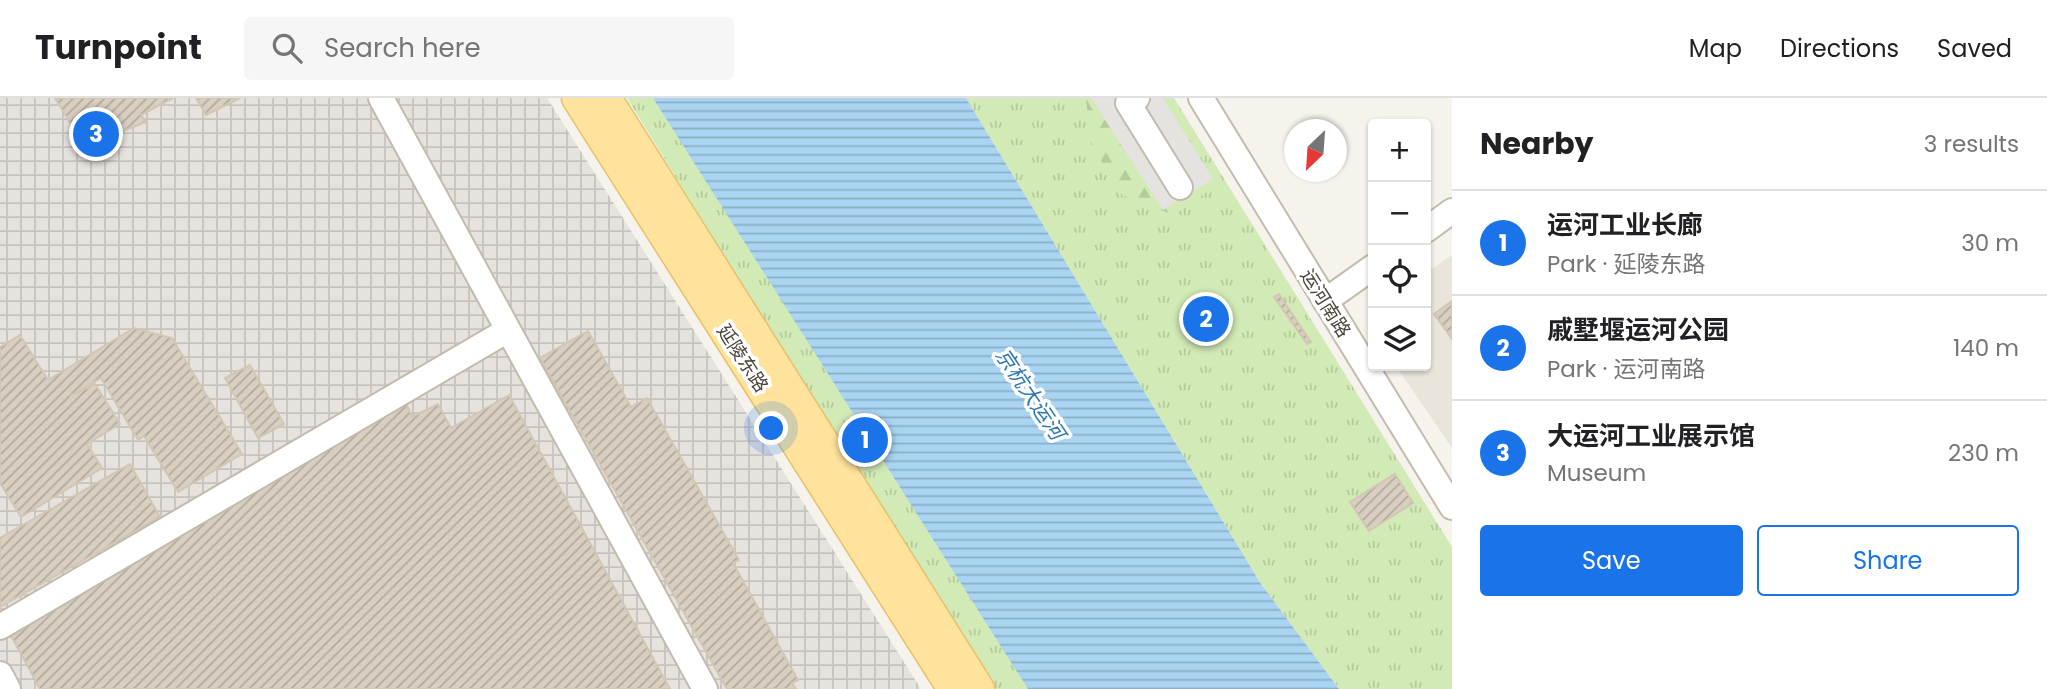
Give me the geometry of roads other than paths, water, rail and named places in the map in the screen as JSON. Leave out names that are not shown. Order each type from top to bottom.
[{"type":"main road","name":"延陵东路","points":[[577,98],[953,689]]},
{"type":"main road","name":"延陵东路","points":[[606,98],[979,689]]},
{"type":"street","points":[[381,98],[705,689]]},
{"type":"street","points":[[1137,98],[1128,103],[1180,187]]},
{"type":"street","name":"运河南路","points":[[1201,98],[1452,507]]},
{"type":"street","points":[[1431,226],[1452,211]]},
{"type":"street","points":[[1325,301],[1368,271]]},
{"type":"street","points":[[0,626],[508,331]]},
{"type":"street","points":[[0,674],[8,689]]},
{"type":"water","name":"京杭大运河","points":[[653,98],[966,98],[1261,584],[1339,689],[1028,689]]},
{"type":"place","name":"大运河工业展示馆","points":[[96,134]]},
{"type":"place","name":"戚墅堰运河公园","points":[[1206,319]]},
{"type":"place","name":"运河工业长廊","points":[[865,440]]}]
